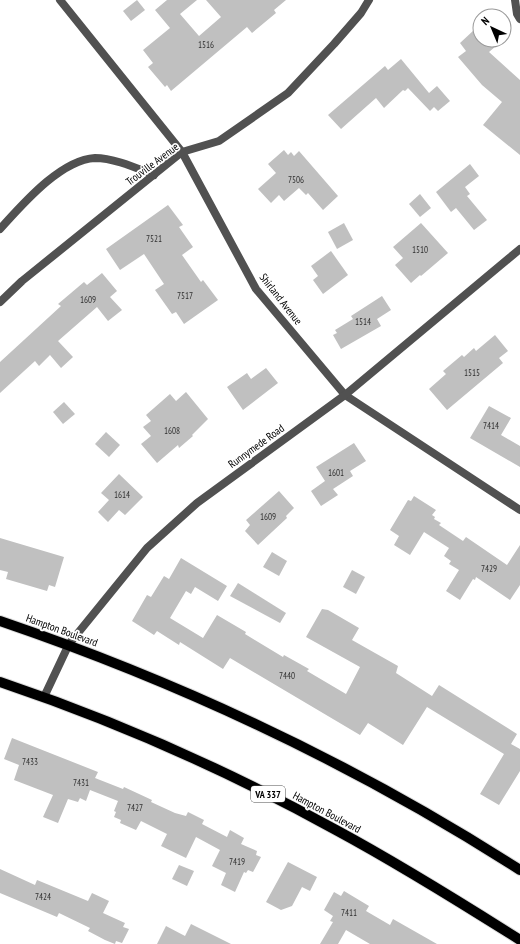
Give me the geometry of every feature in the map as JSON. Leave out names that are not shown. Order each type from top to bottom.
[{"type":"main road","name":"Hampton Boulevard","points":[[0,621],[69,644],[216,706],[304,747],[409,804],[520,870]]},
{"type":"main road","name":"Hampton Boulevard","points":[[0,682],[44,697],[159,744],[248,784],[336,829],[421,878],[520,940]]},
{"type":"street","name":"Shirland Avenue","points":[[60,0],[182,152],[256,289],[345,395],[520,510]]},
{"type":"street","name":"Trouville Avenue","points":[[0,302],[28,276],[182,152],[220,141],[288,93],[361,13],[369,0]]},
{"type":"street","points":[[515,0],[517,14],[520,19]]},
{"type":"street","points":[[0,229],[21,206],[59,173],[80,162],[96,158],[121,163],[154,175]]},
{"type":"street","name":"Runnymede Road","points":[[44,697],[69,644],[147,548],[197,503],[345,395],[520,249]]},
{"type":"building","points":[[137,0],[145,10],[131,21],[123,11]]},
{"type":"building","points":[[167,0],[197,0],[180,14],[199,36],[221,17],[206,0],[286,0],[274,10],[276,13],[252,33],[247,27],[171,91],[167,85],[165,87],[148,67],[153,63],[143,50],[170,28],[155,10]]},
{"type":"building","points":[[472,32],[472,48],[494,48],[489,52],[520,80],[520,155],[483,125],[502,102],[482,85],[458,57],[466,51],[460,43]]},
{"type":"building","points":[[401,59],[429,93],[437,86],[450,101],[438,111],[434,107],[430,111],[408,88],[405,91],[403,90],[384,108],[376,98],[341,129],[328,115],[385,66],[388,70]]},
{"type":"building","points":[[284,150],[288,155],[291,152],[294,156],[299,151],[338,196],[323,210],[308,193],[306,195],[299,188],[284,201],[279,195],[271,203],[258,189],[276,173],[268,164]]},
{"type":"building","points":[[470,164],[479,176],[465,187],[470,194],[467,196],[487,220],[474,230],[456,208],[451,212],[436,192]]},
{"type":"building","points":[[420,194],[431,208],[420,217],[409,204]]},
{"type":"building","points":[[168,205],[183,225],[179,227],[193,247],[182,255],[201,282],[203,280],[218,300],[184,324],[176,312],[172,314],[155,290],[164,284],[144,254],[120,270],[106,249]]},
{"type":"building","points":[[344,223],[353,240],[337,249],[328,232]]},
{"type":"building","points":[[421,223],[448,253],[411,283],[395,265],[403,258],[393,247]]},
{"type":"building","points":[[331,251],[348,275],[323,294],[313,280],[318,276],[311,266]]},
{"type":"building","points":[[102,273],[117,291],[110,297],[122,310],[108,321],[97,307],[58,341],[73,357],[61,368],[50,355],[39,366],[35,361],[0,393],[0,362],[61,306],[58,304],[84,282],[87,285]]},
{"type":"building","points":[[382,296],[391,310],[377,319],[381,326],[341,349],[333,335],[337,333],[335,330],[353,319],[351,316]]},
{"type":"building","points":[[495,335],[508,351],[499,358],[503,363],[447,410],[429,389],[446,374],[443,371],[462,355],[464,357],[474,348],[476,351]]},
{"type":"building","points":[[266,368],[278,383],[243,410],[227,387],[247,373],[251,379]]},
{"type":"building","points":[[186,392],[208,419],[192,435],[193,436],[179,448],[178,445],[157,463],[141,444],[151,436],[143,427],[151,421],[146,415],[170,394],[176,401]]},
{"type":"building","points":[[64,402],[75,414],[63,424],[53,412]]},
{"type":"building","points":[[489,406],[511,418],[501,435],[520,446],[520,467],[470,438]]},
{"type":"building","points":[[106,432],[120,445],[109,457],[95,444]]},
{"type":"building","points":[[354,443],[366,461],[350,471],[353,476],[333,489],[338,495],[321,506],[311,491],[325,481],[316,467]]},
{"type":"building","points":[[119,474],[143,497],[125,515],[119,510],[108,522],[98,512],[109,500],[101,493]]},
{"type":"building","points":[[279,491],[294,508],[286,516],[287,518],[258,545],[245,531],[250,525],[246,520]]},
{"type":"building","points":[[414,496],[436,510],[432,515],[435,517],[434,519],[441,523],[439,525],[463,541],[466,537],[507,565],[520,545],[520,585],[510,600],[476,577],[475,580],[473,579],[460,600],[446,591],[459,570],[449,564],[451,561],[444,556],[449,548],[424,532],[410,555],[394,545],[399,536],[390,530],[408,500],[411,501]]},
{"type":"building","points":[[0,538],[64,557],[55,587],[49,585],[47,591],[6,579],[8,572],[0,570]]},
{"type":"building","points":[[272,552],[287,561],[279,576],[263,567]]},
{"type":"building","points":[[181,558],[227,586],[218,601],[195,587],[191,594],[186,591],[170,618],[203,638],[217,615],[246,632],[245,634],[283,657],[284,655],[309,669],[307,671],[346,694],[360,667],[306,637],[322,609],[328,610],[359,628],[352,640],[398,666],[396,673],[432,696],[439,685],[517,734],[511,744],[520,749],[520,771],[499,805],[480,794],[504,754],[427,707],[403,745],[368,723],[360,735],[230,658],[223,669],[180,642],[179,645],[157,631],[154,635],[132,621],[147,595],[151,597],[164,576],[169,579]]},
{"type":"building","points":[[352,570],[365,577],[356,594],[343,587]]},
{"type":"building","points":[[238,583],[286,613],[280,623],[230,596]]},
{"type":"building","points":[[12,738],[98,772],[95,778],[123,789],[124,787],[175,813],[186,816],[188,812],[204,820],[202,824],[227,837],[230,830],[244,838],[241,844],[257,851],[256,855],[261,857],[253,872],[248,870],[246,873],[244,872],[235,892],[221,885],[226,873],[212,866],[220,850],[196,837],[186,858],[161,846],[167,834],[141,821],[136,830],[120,823],[121,820],[114,817],[116,812],[114,811],[118,801],[90,790],[86,801],[80,798],[78,802],[68,799],[58,823],[43,817],[53,795],[14,780],[19,765],[4,759]]},
{"type":"building","points":[[288,862],[317,877],[310,891],[302,887],[292,906],[281,910],[266,902]]},
{"type":"building","points":[[179,865],[194,871],[187,886],[172,879]]},
{"type":"building","points":[[0,869],[35,885],[37,880],[88,901],[92,893],[109,901],[103,913],[125,923],[123,927],[129,929],[122,943],[116,941],[115,944],[105,940],[88,931],[90,928],[59,913],[57,917],[0,893]]},
{"type":"building","points":[[344,891],[369,906],[366,911],[390,925],[393,919],[437,944],[370,944],[346,930],[338,944],[320,944],[333,922],[330,921],[333,916],[324,910],[334,892],[341,896]]},
{"type":"building","points":[[191,924],[231,944],[157,944],[166,926],[185,936]]}]
